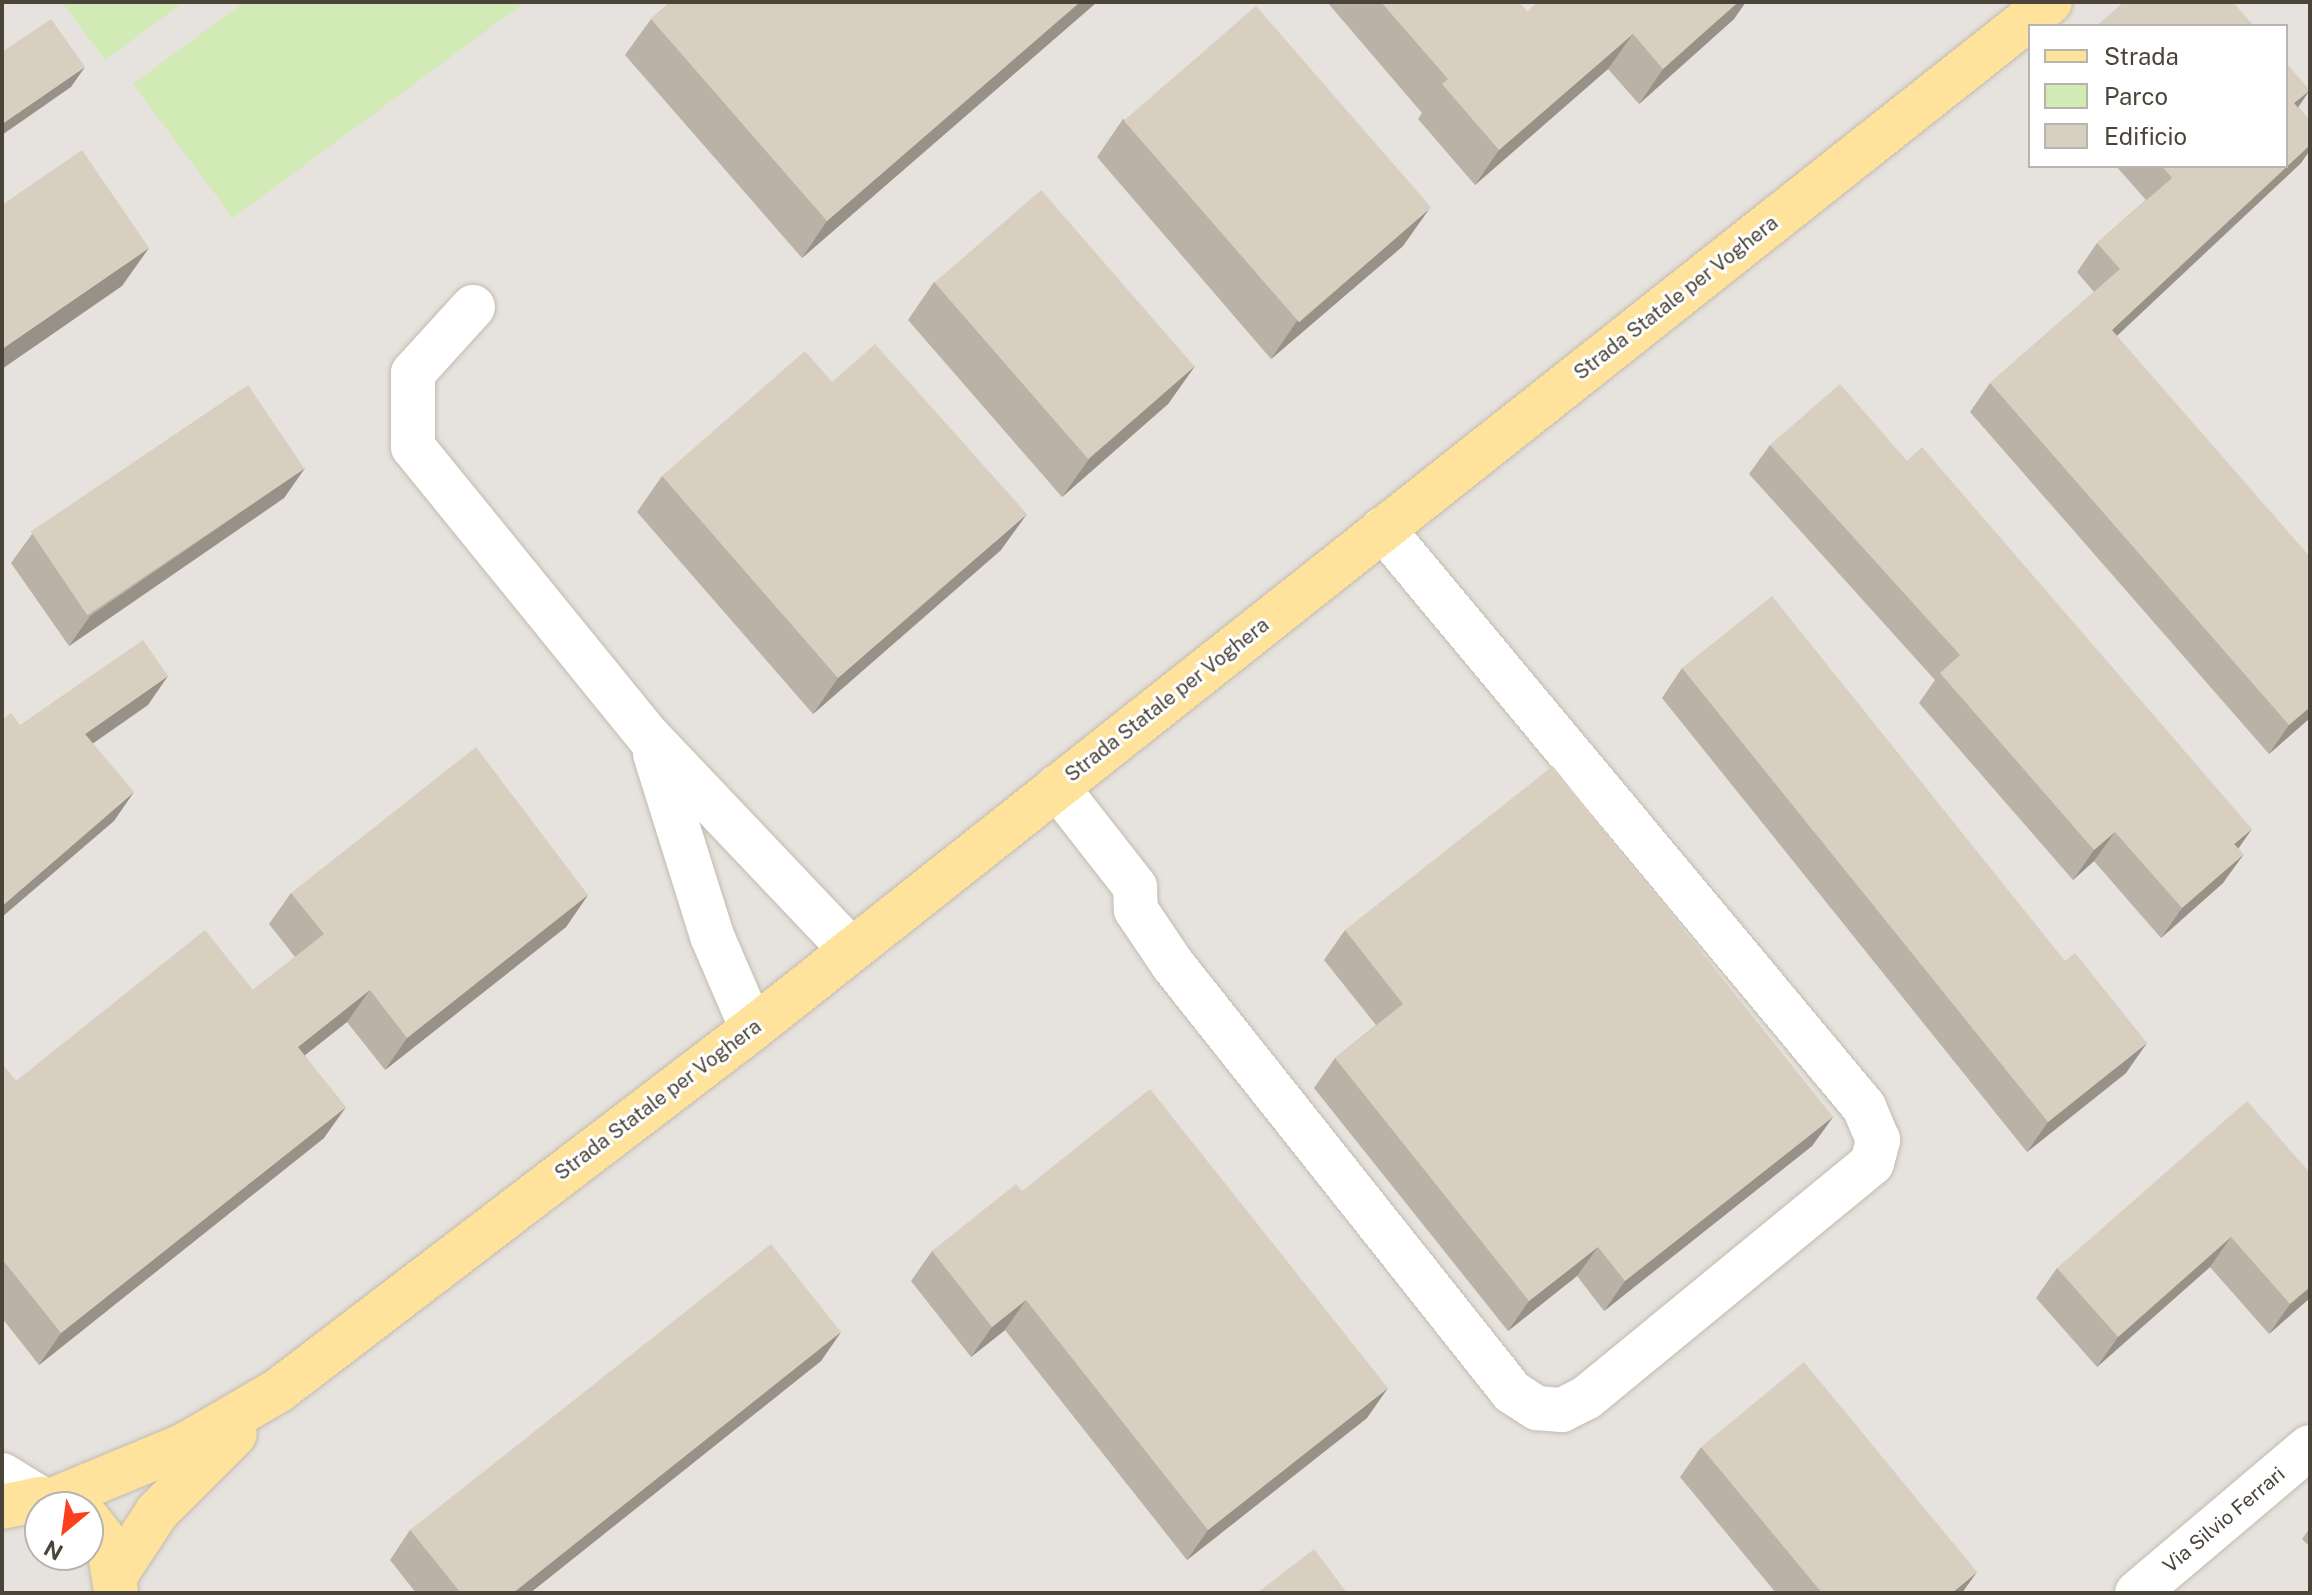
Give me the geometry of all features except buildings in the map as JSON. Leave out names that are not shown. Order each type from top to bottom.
[{"type":"main road","name":"Strada Statale per Voghera","points":[[85,1491],[185,1445],[279,1390],[752,1029],[2050,2]]},
{"type":"main road","name":"Strada Statale per Voghera","points":[[117,1583],[157,1512],[279,1390]]},
{"type":"main road","name":"Strada Statale per Voghera","points":[[104,1543],[109,1546],[117,1583]]},
{"type":"street","points":[[473,307],[413,373],[413,447],[649,737],[850,949]]},
{"type":"street","points":[[1057,787],[1135,887],[1136,910],[1173,965],[1512,1392],[1537,1408],[1562,1410],[1586,1398],[1872,1163],[1878,1140],[1864,1107],[1383,529]]},
{"type":"street","points":[[649,737],[712,936],[752,1029]]},
{"type":"street","name":"Via Silvio Ferrari","points":[[2137,1593],[2310,1447]]},
{"type":"street","points":[[2,1475],[26,1491]]},
{"type":"shaded area","points":[[2,2],[2310,2],[2310,1593],[2,1593]]},
{"type":"green space","points":[[62,2],[184,2],[105,60]]},
{"type":"green space","points":[[244,2],[525,2],[233,218],[133,84]]}]
